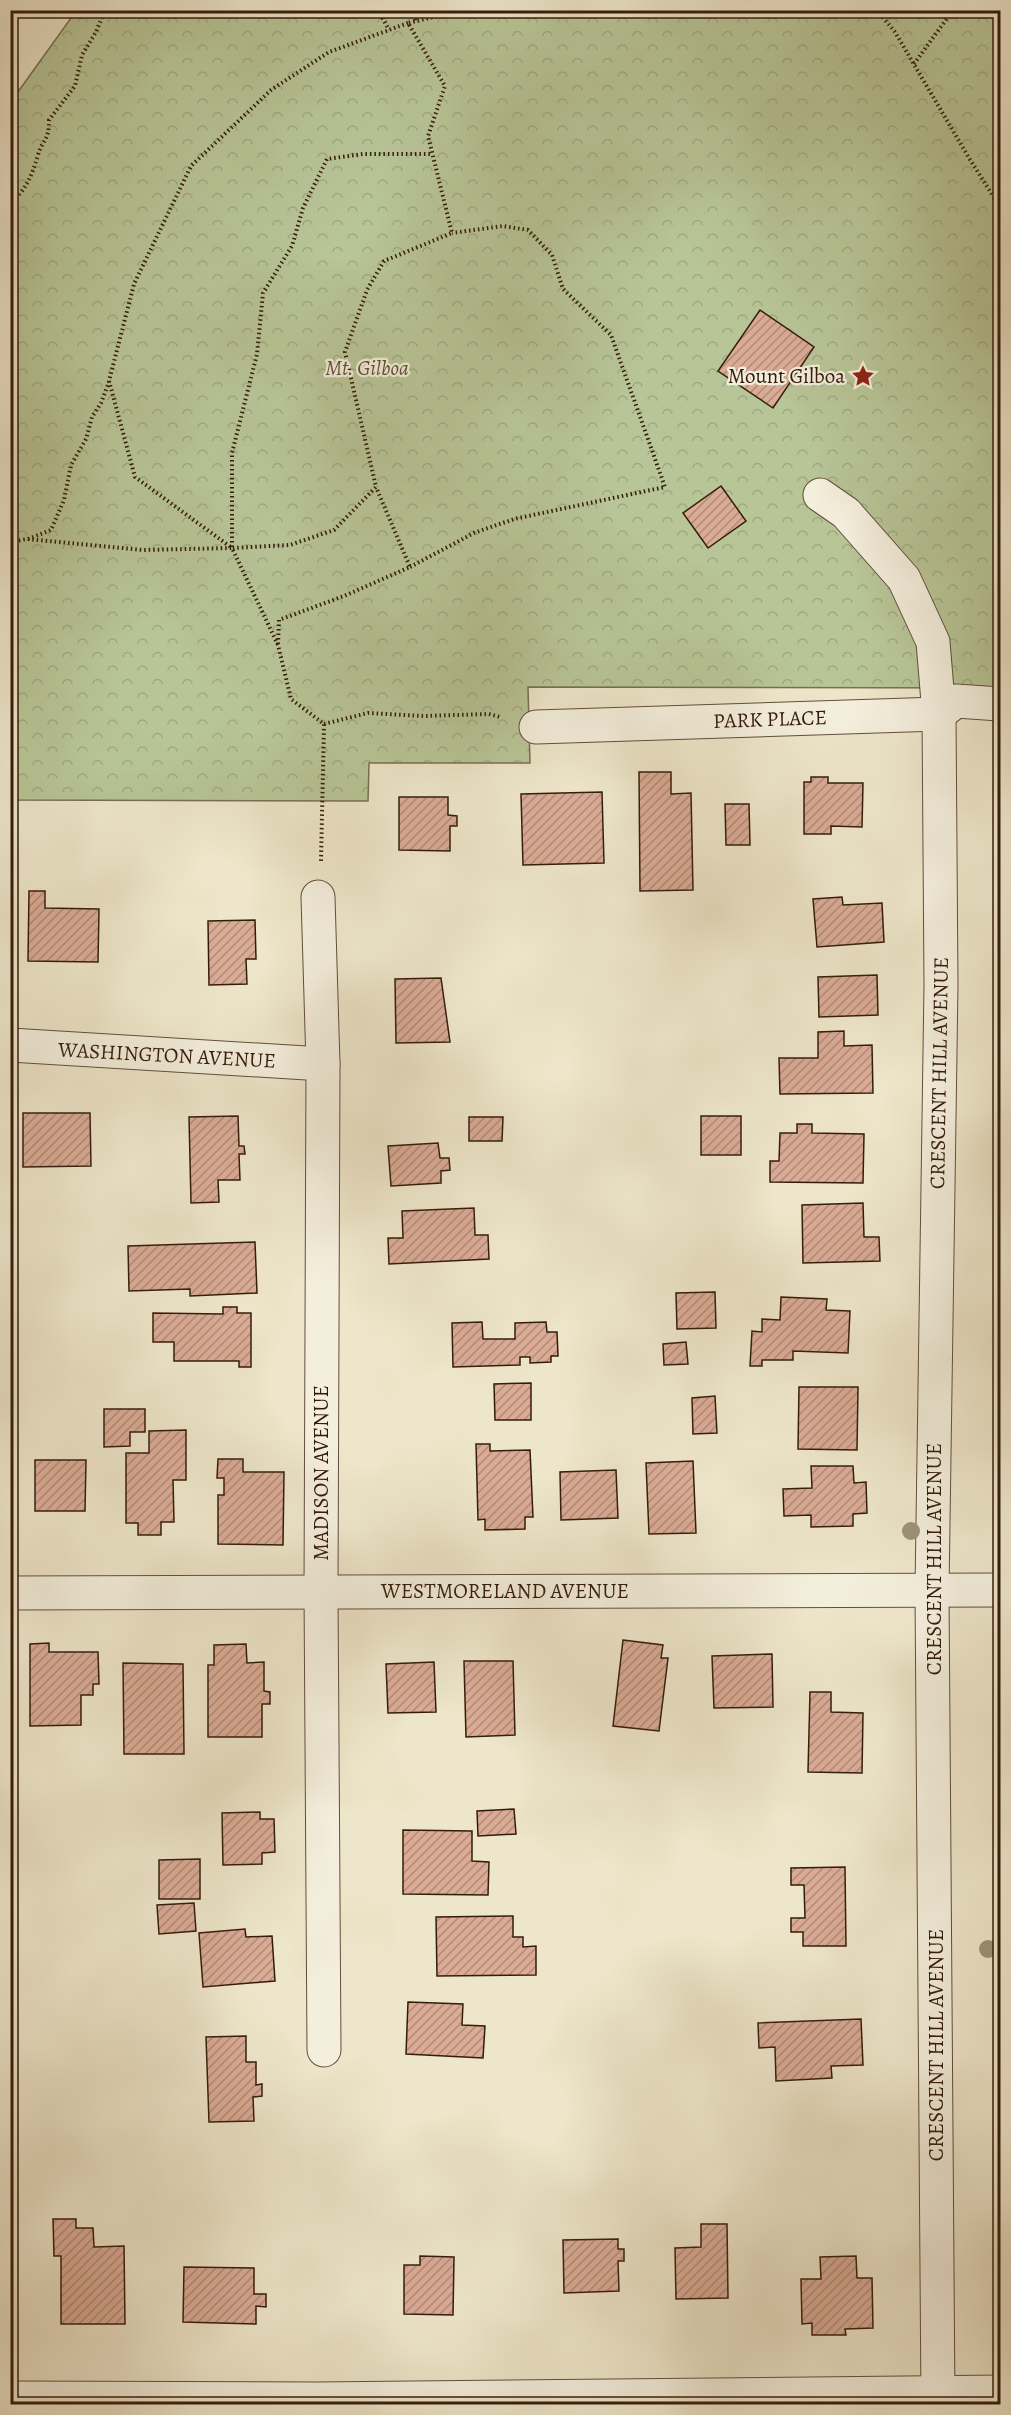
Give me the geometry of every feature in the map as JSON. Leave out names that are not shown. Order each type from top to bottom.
[{"type":"street","name":"CRESCENT HILL AVENUE","points":[[820,495],[846,513],[904,579],[933,642],[939,714],[941,985],[932,1590],[938,2398]]},
{"type":"street","name":"PARK PLACE","points":[[536,727],[939,714],[956,701],[1000,704]]},
{"type":"street","name":"MADISON AVENUE","points":[[318,897],[323,1064],[321,1591],[324,2050]]},
{"type":"street","name":"WASHINGTON AVENUE","points":[[10,1045],[323,1064]]},
{"type":"street","name":"WESTMORELAND AVENUE","points":[[10,1593],[1000,1590]]},
{"type":"street","points":[[10,2398],[315,2402],[938,2398],[1000,2392]]},
{"type":"path","points":[[10,205],[24,190],[34,172],[38,153],[49,136],[49,120],[75,86],[82,55],[96,32],[105,10]]},
{"type":"path","points":[[378,10],[389,30]]},
{"type":"path","points":[[413,10],[416,21]]},
{"type":"path","points":[[10,542],[27,539],[51,530],[64,500],[71,465],[86,439],[92,417],[110,381],[134,284],[191,166],[271,90],[329,52],[408,23],[464,10]]},
{"type":"path","points":[[877,10],[895,32],[1000,207]]},
{"type":"path","points":[[914,64],[953,10]]},
{"type":"path","points":[[408,23],[445,86],[428,136],[452,233]]},
{"type":"path","points":[[432,154],[363,154],[327,159],[303,208],[292,246],[263,293],[257,354],[232,453],[232,548],[278,645],[291,699],[324,724],[368,714],[424,716],[489,714],[536,727]]},
{"type":"path","points":[[278,645],[279,620],[344,596],[410,567],[474,533],[514,519],[665,487],[611,335],[563,289],[552,255],[528,230],[503,226],[452,233],[384,261],[368,290],[345,352],[376,487],[410,567]]},
{"type":"path","points":[[110,381],[135,477],[232,548]]},
{"type":"path","points":[[27,539],[143,550],[290,545],[334,530],[376,487]]},
{"type":"path","points":[[318,897],[321,886],[324,724]]},
{"type":"green space","name":"Mt. Gilboa","points":[[76,11],[1000,11],[1000,688],[528,687],[530,763],[369,763],[368,801],[11,800],[10,103]]},
{"type":"building","points":[[760,310],[814,347],[773,408],[718,371]]},
{"type":"building","points":[[721,486],[746,521],[708,548],[683,513]]},
{"type":"building","points":[[639,772],[671,772],[671,794],[691,793],[693,890],[640,891]]},
{"type":"building","points":[[811,777],[828,777],[828,783],[863,783],[862,827],[831,826],[831,834],[804,834],[804,782],[811,782]]},
{"type":"building","points":[[602,792],[604,863],[523,865],[521,794]]},
{"type":"building","points":[[399,797],[448,797],[448,815],[457,816],[457,826],[450,826],[450,851],[399,850]]},
{"type":"building","points":[[725,804],[749,804],[750,845],[726,845]]},
{"type":"building","points":[[29,891],[45,891],[45,908],[99,909],[98,962],[28,961]]},
{"type":"building","points":[[842,897],[843,905],[882,903],[884,942],[817,947],[813,899]]},
{"type":"building","points":[[255,920],[256,959],[246,959],[247,984],[209,985],[208,921]]},
{"type":"building","points":[[877,975],[878,1015],[819,1017],[818,977]]},
{"type":"building","points":[[441,978],[450,1042],[396,1043],[395,979]]},
{"type":"building","points":[[844,1031],[844,1046],[872,1045],[873,1093],[780,1094],[779,1058],[818,1058],[818,1032]]},
{"type":"building","points":[[23,1113],[90,1113],[91,1166],[23,1167]]},
{"type":"building","points":[[238,1116],[239,1146],[244,1146],[245,1154],[239,1154],[240,1180],[218,1180],[219,1202],[191,1203],[189,1117]]},
{"type":"building","points":[[701,1116],[741,1116],[741,1155],[701,1155]]},
{"type":"building","points":[[469,1117],[503,1117],[502,1141],[469,1141]]},
{"type":"building","points":[[797,1124],[812,1124],[812,1133],[864,1134],[863,1183],[770,1182],[770,1161],[779,1161],[780,1133],[797,1133]]},
{"type":"building","points":[[438,1143],[440,1158],[449,1158],[450,1170],[441,1171],[441,1183],[391,1186],[388,1146]]},
{"type":"building","points":[[863,1203],[864,1237],[879,1237],[880,1261],[803,1263],[802,1205]]},
{"type":"building","points":[[474,1208],[475,1235],[488,1235],[489,1259],[389,1264],[388,1238],[403,1238],[402,1211]]},
{"type":"building","points":[[255,1242],[257,1293],[190,1296],[190,1289],[129,1291],[128,1246]]},
{"type":"building","points":[[715,1292],[716,1328],[677,1329],[676,1293]]},
{"type":"building","points":[[781,1297],[827,1299],[826,1310],[850,1311],[848,1353],[793,1351],[793,1360],[762,1360],[762,1366],[750,1366],[752,1331],[762,1332],[762,1319],[780,1320]]},
{"type":"building","points":[[223,1307],[237,1307],[237,1313],[251,1313],[251,1367],[239,1367],[239,1361],[174,1361],[174,1342],[153,1342],[153,1313],[223,1314]]},
{"type":"building","points":[[482,1322],[483,1339],[515,1339],[515,1323],[546,1322],[547,1332],[557,1332],[558,1356],[551,1356],[551,1362],[530,1363],[530,1357],[520,1357],[520,1365],[453,1367],[452,1323]]},
{"type":"building","points":[[686,1342],[688,1364],[664,1365],[663,1344]]},
{"type":"building","points":[[531,1383],[531,1420],[495,1420],[494,1384]]},
{"type":"building","points":[[799,1387],[858,1387],[857,1450],[798,1449]]},
{"type":"building","points":[[715,1396],[717,1433],[693,1434],[692,1398]]},
{"type":"building","points":[[104,1409],[145,1409],[145,1432],[130,1432],[130,1446],[104,1447]]},
{"type":"building","points":[[186,1430],[186,1480],[173,1480],[174,1522],[161,1522],[161,1535],[138,1535],[138,1523],[126,1523],[126,1453],[149,1453],[149,1431]]},
{"type":"building","points":[[476,1444],[490,1444],[490,1451],[530,1450],[533,1517],[525,1517],[525,1529],[485,1530],[485,1519],[478,1520]]},
{"type":"building","points":[[218,1459],[243,1459],[243,1472],[284,1472],[283,1545],[218,1544],[218,1495],[224,1495],[224,1478],[217,1478]]},
{"type":"building","points":[[35,1460],[86,1460],[85,1511],[35,1511]]},
{"type":"building","points":[[693,1461],[696,1533],[649,1534],[646,1463]]},
{"type":"building","points":[[811,1466],[853,1466],[854,1483],[866,1482],[867,1513],[853,1514],[853,1526],[811,1527],[811,1515],[784,1516],[783,1489],[812,1488]]},
{"type":"building","points":[[616,1470],[618,1518],[561,1520],[560,1472]]},
{"type":"building","points":[[623,1640],[663,1645],[661,1658],[668,1658],[659,1731],[613,1726]]},
{"type":"building","points":[[49,1643],[49,1652],[98,1652],[99,1684],[93,1684],[93,1695],[81,1695],[81,1725],[30,1726],[30,1644]]},
{"type":"building","points":[[246,1644],[247,1663],[264,1662],[264,1691],[270,1692],[270,1704],[262,1704],[262,1737],[208,1737],[208,1665],[214,1665],[214,1645]]},
{"type":"building","points":[[772,1654],[773,1707],[714,1708],[712,1656]]},
{"type":"building","points":[[464,1661],[513,1661],[515,1735],[466,1737]]},
{"type":"building","points":[[434,1662],[436,1712],[388,1713],[386,1664]]},
{"type":"building","points":[[123,1663],[183,1664],[184,1754],[124,1754]]},
{"type":"building","points":[[810,1692],[831,1692],[831,1712],[863,1713],[862,1773],[808,1772]]},
{"type":"building","points":[[514,1809],[516,1834],[478,1836],[477,1811]]},
{"type":"building","points":[[260,1812],[260,1819],[274,1819],[275,1852],[262,1853],[262,1864],[223,1865],[222,1813]]},
{"type":"building","points":[[403,1830],[472,1831],[472,1861],[489,1862],[488,1895],[403,1894]]},
{"type":"building","points":[[200,1859],[200,1899],[159,1899],[159,1860]]},
{"type":"building","points":[[845,1867],[846,1946],[803,1946],[803,1932],[791,1932],[791,1918],[805,1918],[804,1885],[791,1885],[791,1868]]},
{"type":"building","points":[[194,1903],[196,1931],[159,1934],[157,1905]]},
{"type":"building","points":[[513,1916],[513,1937],[523,1937],[523,1947],[536,1946],[536,1975],[437,1976],[436,1917]]},
{"type":"building","points":[[245,1929],[246,1937],[272,1936],[275,1981],[203,1987],[199,1933]]},
{"type":"building","points":[[408,2002],[463,2004],[462,2025],[485,2026],[483,2058],[406,2054]]},
{"type":"building","points":[[861,2019],[863,2065],[831,2066],[832,2078],[776,2081],[775,2047],[759,2048],[758,2023]]},
{"type":"building","points":[[246,2036],[246,2062],[256,2062],[256,2085],[262,2084],[262,2096],[253,2097],[254,2121],[209,2122],[206,2037]]},
{"type":"building","points":[[53,2219],[76,2219],[76,2228],[93,2228],[94,2247],[124,2246],[125,2324],[61,2324],[61,2256],[54,2256]]},
{"type":"building","points":[[701,2224],[727,2224],[728,2298],[676,2299],[675,2248],[701,2247]]},
{"type":"building","points":[[618,2239],[618,2249],[624,2249],[624,2261],[618,2261],[619,2291],[564,2293],[563,2240]]},
{"type":"building","points":[[420,2256],[454,2257],[453,2315],[404,2314],[404,2265],[420,2265]]},
{"type":"building","points":[[856,2256],[857,2278],[872,2278],[873,2328],[845,2329],[846,2335],[812,2335],[812,2323],[802,2324],[801,2279],[821,2279],[820,2257]]},
{"type":"building","points":[[184,2267],[254,2268],[254,2294],[266,2294],[266,2307],[256,2306],[256,2324],[183,2322]]},
{"type":"place","name":"Mount Gilboa","points":[[863,376]]}]
